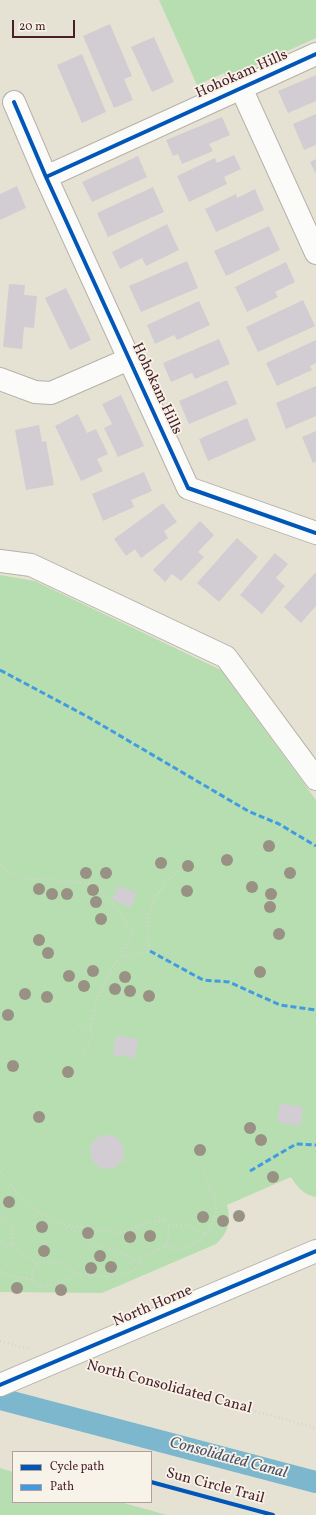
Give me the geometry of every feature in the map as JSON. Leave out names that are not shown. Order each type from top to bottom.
[{"type":"street","name":"Hohokam Hills","points":[[46,176],[316,54]]},
{"type":"street","name":"Hohokam Hills","points":[[241,88],[316,253]]},
{"type":"street","name":"Hohokam Hills","points":[[14,102],[128,359],[188,488],[316,534]]},
{"type":"street","name":"Hohokam Hills","points":[[0,379],[34,392],[51,393],[128,359]]},
{"type":"street","points":[[0,561],[31,565],[226,657],[316,779]]},
{"type":"street","name":"North Horne","points":[[0,1385],[316,1251]]},
{"type":"path","points":[[0,866],[16,876],[27,879],[94,884],[118,910],[132,933],[120,958],[116,962],[98,995],[91,1029],[91,1038],[84,1054]]},
{"type":"path","points":[[120,958],[150,951],[147,921],[151,907],[160,889],[178,870]]},
{"type":"path","points":[[78,1025],[91,1029]]},
{"type":"path","points":[[123,1160],[134,1164]]},
{"type":"path","points":[[0,1172],[19,1195],[35,1210],[85,1236],[93,1244],[119,1252],[134,1260],[142,1260]]},
{"type":"path","points":[[165,1246],[174,1250],[186,1248],[198,1241],[205,1234],[214,1219],[216,1206],[203,1173]]},
{"type":"path","points":[[0,1214],[9,1224],[13,1233],[12,1241],[14,1246]]},
{"type":"path","points":[[159,1216],[169,1224],[184,1226],[205,1234]]},
{"type":"path","points":[[66,1225],[120,1233],[152,1221],[164,1220]]},
{"type":"path","points":[[0,1270],[8,1276],[32,1280],[42,1288],[78,1274],[100,1276],[126,1274],[138,1266],[144,1257],[165,1246],[168,1240],[169,1224]]},
{"type":"path","points":[[0,1242],[14,1246],[28,1259],[38,1264]]},
{"type":"path","points":[[32,1280],[39,1262],[48,1261],[64,1264],[78,1274]]},
{"type":"path","points":[[0,1341],[61,1359]]},
{"type":"green space","points":[[159,0],[316,0],[316,38],[226,79],[224,73],[197,85]]},
{"type":"green space","points":[[0,575],[35,581],[221,670],[316,800],[316,1197],[301,1190],[291,1177],[227,1205],[229,1216],[228,1226],[224,1235],[216,1244],[102,1293],[0,1292]]},
{"type":"green space","points":[[0,1468],[12,1472],[12,1503],[124,1503],[167,1515],[0,1515]]},
{"type":"building","points":[[110,24],[132,76],[124,79],[133,100],[114,108],[83,36]]},
{"type":"building","points":[[154,37],[174,82],[152,92],[131,47]]},
{"type":"building","points":[[82,54],[106,112],[82,123],[57,65]]},
{"type":"building","points":[[316,75],[316,101],[288,113],[278,91]]},
{"type":"building","points":[[316,114],[316,145],[304,150],[293,124]]},
{"type":"building","points":[[222,117],[230,135],[209,144],[213,151],[182,164],[178,154],[173,156],[166,140]]},
{"type":"building","points":[[234,155],[241,169],[224,177],[227,184],[189,202],[177,176],[215,158],[217,163]]},
{"type":"building","points":[[138,156],[147,177],[92,202],[82,182]]},
{"type":"building","points":[[316,159],[316,174],[310,162]]},
{"type":"building","points":[[17,186],[26,208],[0,220],[0,194]]},
{"type":"building","points":[[153,187],[164,212],[108,237],[97,213]]},
{"type":"building","points":[[255,189],[264,210],[216,232],[205,209],[236,194],[237,198]]},
{"type":"building","points":[[167,224],[179,250],[146,266],[142,258],[120,269],[112,252]]},
{"type":"building","points":[[269,226],[280,250],[226,276],[214,251]]},
{"type":"building","points":[[187,261],[198,288],[141,312],[129,286]]},
{"type":"building","points":[[286,262],[295,282],[275,292],[278,297],[247,312],[235,287]]},
{"type":"building","points":[[9,284],[25,285],[24,295],[37,296],[34,328],[24,327],[22,349],[3,347]]},
{"type":"building","points":[[66,288],[91,340],[70,350],[45,298]]},
{"type":"building","points":[[303,300],[315,326],[258,352],[246,327]]},
{"type":"building","points":[[199,301],[210,325],[177,340],[174,335],[155,344],[147,325]]},
{"type":"building","points":[[219,339],[230,364],[195,379],[192,373],[171,382],[163,363]]},
{"type":"building","points":[[316,340],[316,363],[310,366],[312,370],[277,386],[266,363]]},
{"type":"building","points":[[227,380],[237,404],[189,424],[179,401]]},
{"type":"building","points":[[316,386],[316,416],[286,429],[276,403]]},
{"type":"building","points":[[121,395],[144,446],[118,457],[104,428],[112,424],[102,404]]},
{"type":"building","points":[[78,414],[87,433],[96,429],[108,454],[97,459],[103,471],[81,481],[55,426]]},
{"type":"building","points":[[247,418],[256,440],[208,461],[199,439]]},
{"type":"building","points":[[39,425],[42,442],[46,441],[54,485],[26,490],[15,430]]},
{"type":"building","points":[[316,431],[316,462],[313,463],[302,437]]},
{"type":"building","points":[[144,472],[152,491],[131,500],[134,507],[103,521],[92,494]]},
{"type":"building","points":[[163,503],[177,522],[164,531],[168,538],[141,558],[135,549],[126,556],[114,539]]},
{"type":"building","points":[[200,521],[214,535],[198,552],[204,557],[181,581],[172,574],[165,582],[153,570]]},
{"type":"building","points":[[237,538],[258,557],[219,602],[197,583]]},
{"type":"building","points":[[275,553],[288,564],[276,578],[285,586],[262,614],[240,595]]},
{"type":"building","points":[[316,572],[316,606],[301,623],[284,607]]},
{"type":"building","points":[[119,885],[137,894],[130,908],[112,899]]},
{"type":"building","points":[[116,1036],[138,1039],[135,1058],[113,1055]]},
{"type":"building","points":[[280,1103],[303,1107],[300,1126],[277,1122]]},
{"type":"building","points":[[104,1135],[110,1135],[119,1140],[123,1146],[123,1158],[119,1164],[110,1169],[104,1169],[95,1164],[90,1155],[90,1149],[95,1140]]},
{"type":"waterway","name":"Consolidated Canal","points":[[0,1399],[316,1482]]},
{"type":"marked path","points":[[0,670],[88,717],[248,811],[279,824],[316,846]]},
{"type":"marked path","points":[[150,951],[203,980],[229,982],[280,1005],[316,1010]]},
{"type":"marked path","points":[[250,1171],[296,1144],[316,1145]]},
{"type":"cycle path","points":[[46,177],[316,54]]},
{"type":"cycle path","points":[[14,102],[46,177],[188,488],[316,533]]},
{"type":"cycle path","points":[[0,1385],[316,1251]]},
{"type":"cycle path","name":"Sun Circle Trail","points":[[152,1482],[273,1515]]}]
